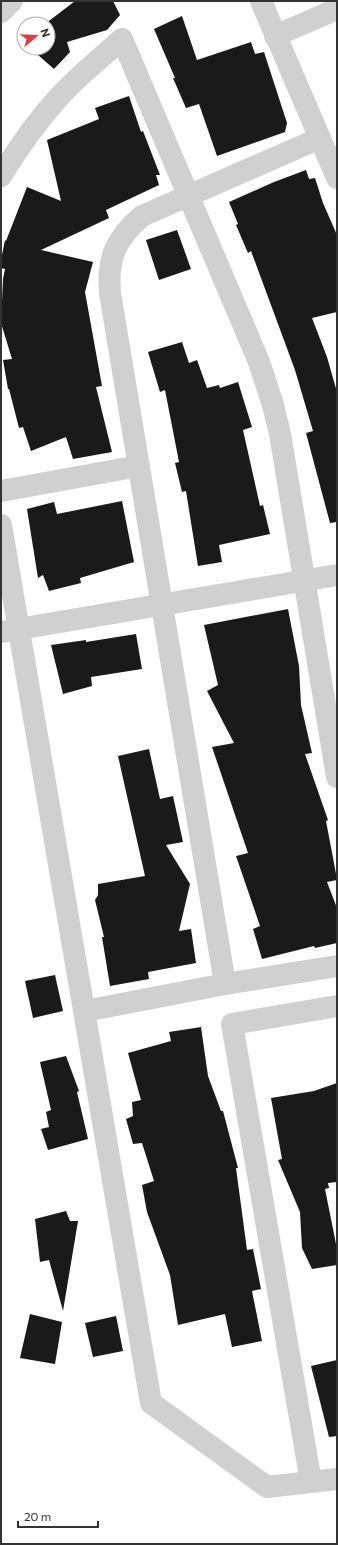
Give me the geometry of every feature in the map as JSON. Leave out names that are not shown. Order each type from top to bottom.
[{"type":"street","points":[[1,12],[12,1]]},
{"type":"street","points":[[261,1],[337,178]]},
{"type":"street","points":[[275,36],[337,9]]},
{"type":"street","points":[[1,176],[26,136],[59,96],[122,39],[258,362],[273,405],[280,434],[337,777]]},
{"type":"street","points":[[225,984],[110,293],[110,264],[120,241],[130,227],[142,216],[320,138]]},
{"type":"street","points":[[1,490],[139,466]]},
{"type":"street","points":[[1,525],[10,630],[85,1011],[151,1403],[267,1487],[337,1479]]},
{"type":"street","points":[[10,630],[337,575]]},
{"type":"street","points":[[85,1011],[225,984],[337,966]]},
{"type":"street","points":[[311,1482],[232,1024],[337,1006]]},
{"type":"building","points":[[75,1],[113,1],[120,15],[107,30],[67,42],[70,52],[54,69],[39,56],[56,56],[55,16]]},
{"type":"building","points":[[182,16],[197,60],[251,42],[255,54],[264,52],[287,123],[285,132],[217,156],[199,104],[186,108],[154,29]]},
{"type":"building","points":[[129,96],[141,132],[143,131],[160,175],[156,175],[159,185],[106,210],[109,218],[41,250],[93,262],[85,292],[102,386],[96,387],[112,452],[73,459],[66,437],[31,451],[23,427],[19,428],[8,389],[3,360],[12,359],[1,323],[3,279],[5,269],[1,268],[1,260],[5,240],[6,241],[27,187],[61,201],[47,140],[99,119],[95,108]]},
{"type":"building","points":[[306,170],[309,179],[315,178],[323,203],[337,235],[337,312],[312,318],[327,357],[337,392],[337,522],[330,523],[306,433],[313,431],[295,370],[251,251],[248,253],[236,225],[238,224],[229,202]]},
{"type":"building","points":[[177,230],[191,269],[159,280],[146,240]]},
{"type":"building","points":[[182,342],[189,363],[197,360],[207,388],[219,385],[220,388],[238,382],[252,427],[243,430],[260,506],[263,505],[270,534],[219,545],[222,562],[198,566],[186,491],[182,492],[175,463],[179,462],[165,390],[160,392],[148,352]]},
{"type":"building","points":[[122,501],[134,562],[80,578],[81,583],[49,591],[43,575],[38,578],[27,509],[54,502],[57,514]]},
{"type":"building","points":[[288,609],[299,666],[301,705],[312,753],[305,754],[328,820],[326,821],[337,879],[327,882],[337,908],[337,943],[315,948],[314,946],[262,959],[253,929],[260,926],[236,856],[248,853],[212,747],[234,743],[207,691],[218,685],[204,625]]},
{"type":"building","points":[[136,634],[142,669],[91,677],[92,686],[63,694],[51,645],[86,640],[86,642]]},
{"type":"building","points":[[149,749],[160,799],[173,796],[183,842],[166,845],[190,884],[179,931],[191,929],[196,963],[148,972],[149,979],[110,986],[102,937],[104,937],[95,900],[98,895],[98,884],[145,876],[118,756]]},
{"type":"building","points":[[55,975],[63,1011],[33,1018],[25,981]]},
{"type":"building","points":[[201,1027],[208,1076],[221,1111],[223,1111],[238,1168],[236,1168],[247,1250],[253,1249],[261,1289],[252,1291],[262,1341],[232,1347],[225,1314],[178,1325],[170,1275],[147,1212],[142,1185],[154,1181],[142,1143],[133,1144],[126,1119],[133,1116],[132,1102],[141,1100],[128,1053],[171,1041],[169,1032]]},
{"type":"building","points":[[66,1056],[79,1091],[77,1092],[88,1139],[48,1150],[41,1129],[49,1127],[46,1112],[51,1110],[40,1062]]},
{"type":"building","points":[[337,1083],[337,1182],[328,1183],[329,1188],[325,1189],[337,1249],[337,1265],[312,1269],[302,1248],[300,1212],[278,1160],[282,1159],[271,1098],[314,1091]]},
{"type":"building","points":[[66,1211],[70,1221],[78,1221],[63,1311],[49,1260],[40,1262],[35,1219]]},
{"type":"building","points":[[30,1314],[62,1322],[55,1364],[20,1358]]},
{"type":"building","points":[[116,1316],[123,1351],[93,1357],[85,1323]]},
{"type":"building","points":[[337,1360],[337,1436],[329,1437],[311,1366]]}]
